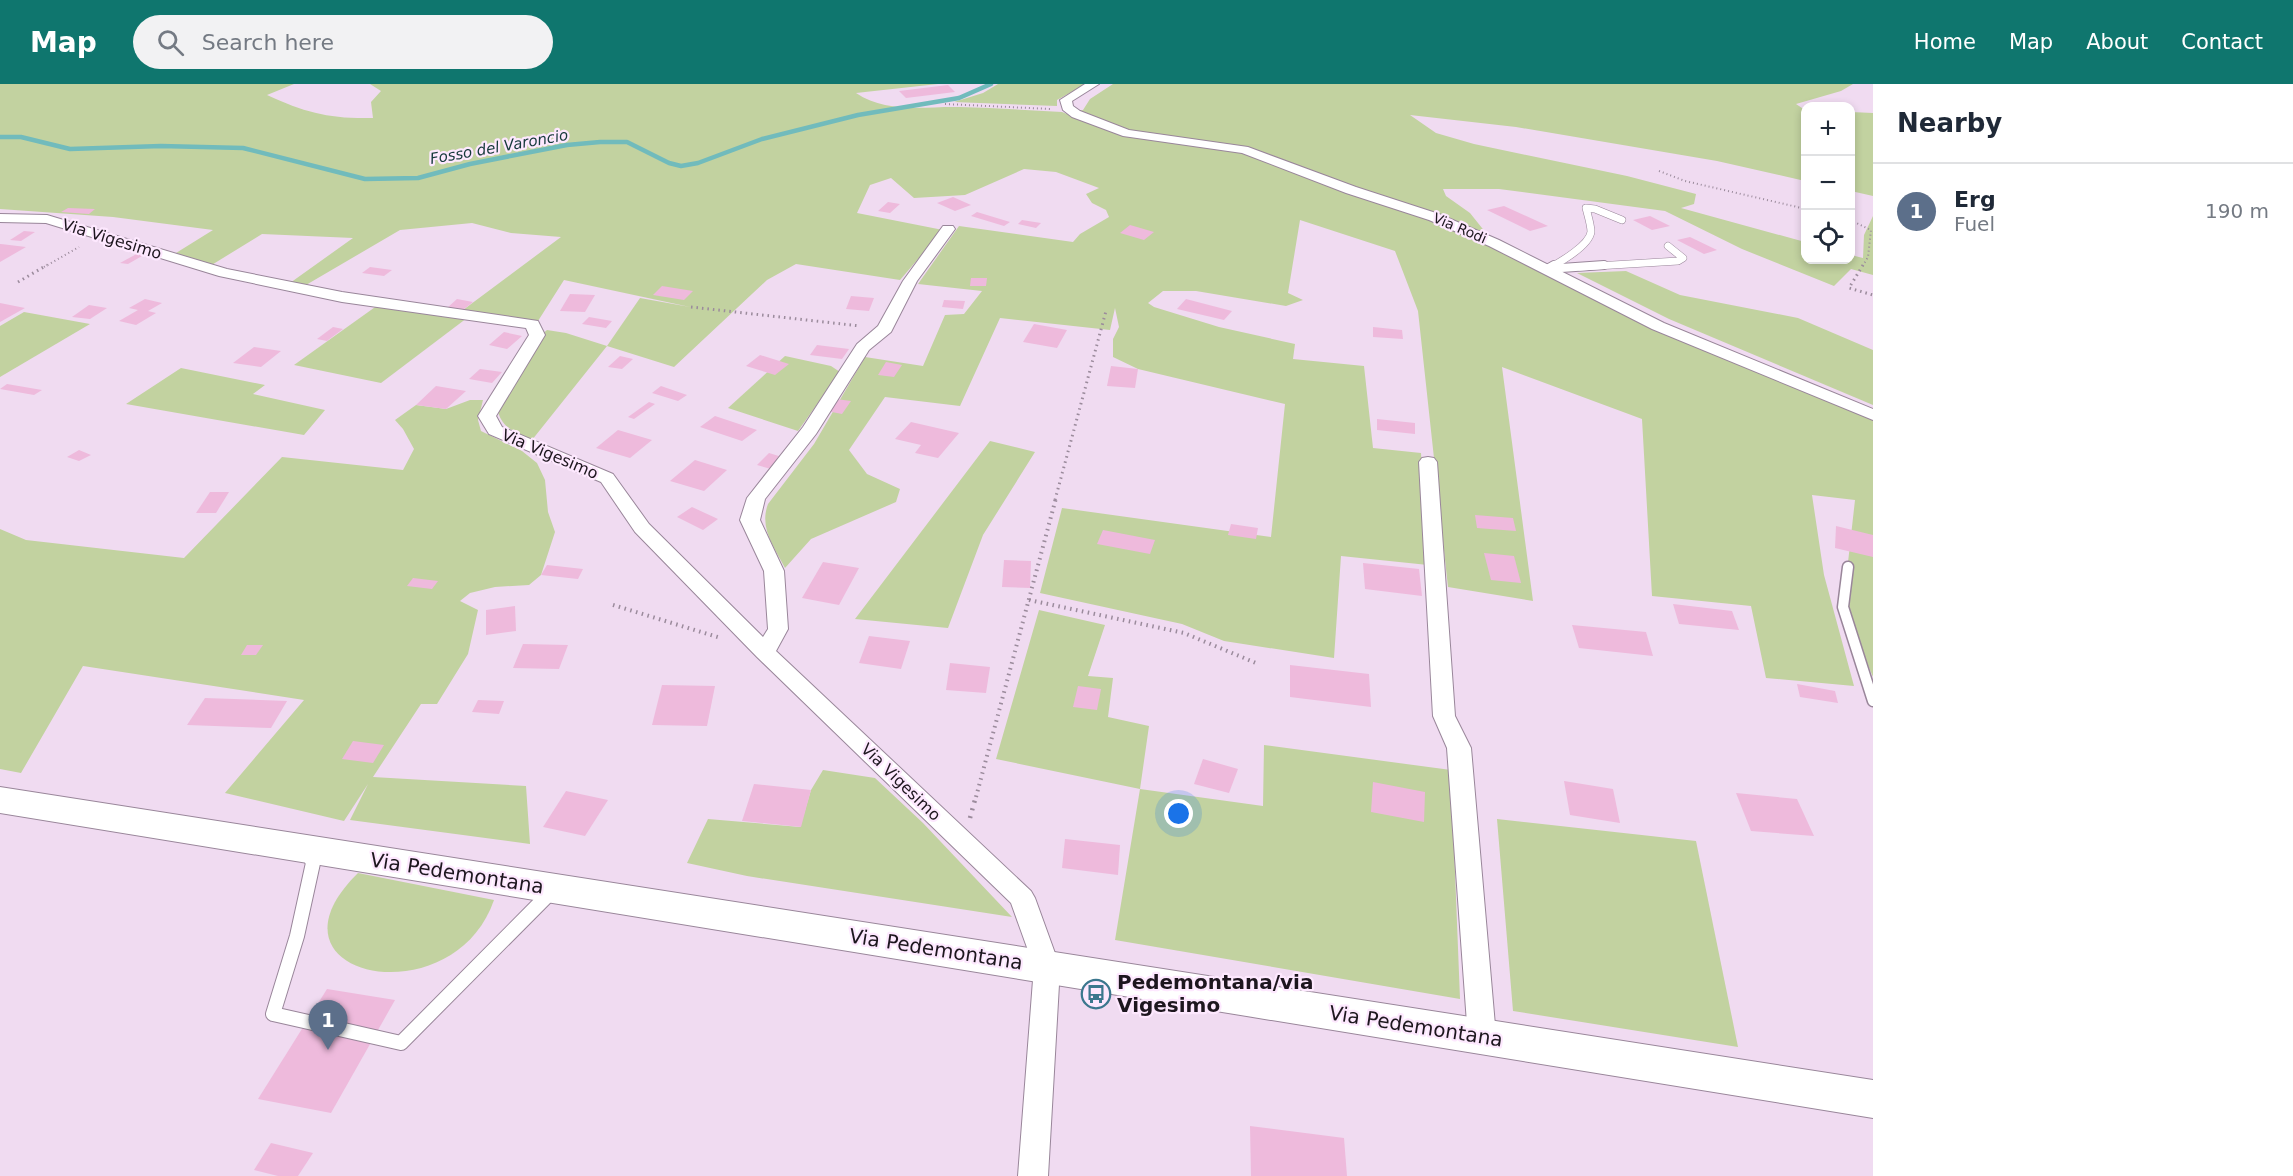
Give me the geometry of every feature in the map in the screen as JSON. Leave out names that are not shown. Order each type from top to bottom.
[{"type":"street","points":[[1070,110],[1066,100],[1093,84]]},
{"type":"street","name":"Via Rodi","points":[[1070,110],[1083,118],[1138,136],[1228,147],[1262,155],[1343,188],[1434,217],[1547,269],[1658,326],[1873,415]]},
{"type":"street","name":"Via Vigesimo","points":[[1,218],[47,219],[224,273],[342,297],[532,324],[537,335],[487,416],[495,430],[607,478],[642,528],[765,652],[1022,898],[1047,967]]},
{"type":"street","points":[[765,652],[778,629],[774,571],[750,520],[756,498],[810,430],[863,347],[885,329],[910,281],[948,229]]},
{"type":"street","points":[[1428,462],[1444,716],[1459,748],[1482,1037]]},
{"type":"street","name":"Via Pedemontana","points":[[0,800],[1873,1099]]},
{"type":"street","points":[[1033,1176],[1047,967]]},
{"type":"lane","points":[[1547,269],[1564,260],[1589,239],[1591,230],[1586,208],[1596,209],[1622,220]]},
{"type":"lane","points":[[1547,269],[1678,261],[1683,258],[1668,246]]},
{"type":"lane","points":[[1848,567],[1843,607],[1873,701]]},
{"type":"lane","points":[[307,849],[313,863],[297,936],[273,1014],[400,1043],[555,888]]},
{"type":"path","points":[[945,104],[1070,110]]},
{"type":"path","points":[[1659,171],[1685,181],[1801,208]]},
{"type":"path","points":[[1855,222],[1871,230],[1872,234],[1868,257],[1849,288],[1873,295]]},
{"type":"path","points":[[18,282],[100,235]]},
{"type":"path","points":[[691,307],[885,329]]},
{"type":"path","points":[[964,842],[1106,311]]},
{"type":"path","points":[[1029,600],[1184,633],[1256,663]]},
{"type":"path","points":[[613,605],[722,638]]},
{"type":"green space","points":[[0,84],[294,84],[267,95],[318,114],[373,118],[371,102],[381,91],[370,84],[938,84],[856,93],[880,104],[906,108],[960,107],[1067,114],[1083,110],[1090,99],[1113,84],[1853,84],[1841,91],[1796,104],[1801,107],[1801,180],[1717,161],[1516,127],[1410,115],[1436,133],[1474,144],[1627,176],[1696,194],[1694,204],[1681,208],[1801,241],[1801,264],[1855,264],[1855,256],[1863,258],[1864,235],[1873,216],[1873,275],[1851,269],[1834,286],[1742,249],[1665,211],[1499,189],[1443,189],[1446,196],[1470,213],[1494,243],[1613,303],[1873,415],[1873,677],[1843,607],[1855,500],[1812,495],[1824,575],[1854,686],[1766,678],[1751,606],[1652,596],[1642,419],[1502,367],[1533,601],[1448,587],[1418,311],[1395,251],[1300,220],[1288,293],[1303,300],[1286,306],[1196,291],[1163,291],[1148,303],[1154,307],[1219,327],[1295,344],[1293,359],[1364,366],[1373,448],[1421,453],[1428,565],[1341,556],[1334,658],[1224,641],[1182,624],[1040,593],[1062,508],[1271,537],[1285,404],[1138,369],[1113,357],[1113,339],[1119,327],[1115,308],[1110,330],[1000,318],[960,406],[885,397],[849,450],[867,474],[900,489],[896,502],[811,539],[785,568],[769,537],[765,521],[768,504],[814,444],[865,357],[923,366],[945,315],[964,314],[982,291],[918,284],[959,226],[1073,242],[1080,234],[1109,217],[1106,210],[1092,203],[1086,194],[1099,188],[1056,172],[1024,169],[965,195],[914,198],[891,178],[870,185],[857,213],[943,230],[900,280],[796,264],[767,280],[674,367],[607,346],[640,298],[690,307],[564,280],[538,321],[463,310],[561,237],[511,233],[472,223],[400,230],[306,285],[290,283],[353,238],[262,234],[210,266],[176,253],[213,230],[113,217],[0,209]]},
{"type":"green space","points":[[998,84],[1086,84],[1057,100],[1057,106],[954,102],[983,93]]},
{"type":"green space","points":[[1855,112],[1873,113],[1873,196],[1855,192]]},
{"type":"green space","points":[[1626,271],[1680,295],[1798,318],[1873,350],[1873,405],[1669,319],[1577,273]]},
{"type":"green space","points":[[378,305],[467,318],[381,383],[294,365]]},
{"type":"green space","points":[[24,312],[90,324],[0,377],[0,326]]},
{"type":"green space","points":[[547,330],[566,333],[607,346],[532,440],[511,430],[503,423],[498,412],[541,335]]},
{"type":"green space","points":[[785,356],[831,366],[840,372],[798,431],[728,408]]},
{"type":"green space","points":[[181,368],[265,385],[253,394],[325,410],[304,435],[126,404]]},
{"type":"green space","points":[[470,400],[483,400],[478,420],[481,431],[522,451],[537,463],[545,480],[548,512],[555,532],[541,575],[529,585],[495,587],[470,593],[460,601],[478,610],[468,654],[437,704],[421,704],[373,777],[526,786],[530,844],[350,820],[368,784],[344,821],[225,793],[304,700],[83,666],[21,773],[0,769],[0,529],[26,540],[184,558],[282,457],[403,470],[414,449],[395,420],[416,405],[446,409]]},
{"type":"green space","points":[[990,441],[1035,452],[983,535],[948,628],[855,619]]},
{"type":"green space","points":[[1039,610],[1105,625],[1088,676],[1113,678],[1108,717],[1149,726],[1140,789],[996,759]]},
{"type":"green space","points":[[1264,745],[1451,770],[1460,999],[1115,940],[1140,789],[1263,806]]},
{"type":"green space","points":[[823,770],[875,778],[923,823],[1012,917],[747,876],[687,863],[708,819],[800,827],[811,790]]},
{"type":"green space","points":[[1497,819],[1696,841],[1738,1047],[1513,1011]]},
{"type":"green space","points":[[358,873],[494,900],[472,937],[441,961],[405,971],[371,970],[344,959],[329,938],[332,909]]},
{"type":"building","points":[[948,85],[955,92],[906,98],[899,91]]},
{"type":"building","points":[[953,197],[971,205],[955,211],[937,203]]},
{"type":"building","points":[[888,202],[900,204],[890,213],[878,211]]},
{"type":"building","points":[[1504,206],[1548,226],[1530,231],[1487,210]]},
{"type":"building","points":[[68,208],[95,209],[89,214],[61,212]]},
{"type":"building","points":[[977,212],[1010,222],[1004,226],[971,216]]},
{"type":"building","points":[[1650,216],[1670,226],[1652,230],[1633,220]]},
{"type":"building","points":[[1022,220],[1041,223],[1036,228],[1018,224]]},
{"type":"building","points":[[1130,225],[1154,232],[1144,240],[1120,233]]},
{"type":"building","points":[[24,231],[35,232],[21,241],[10,240]]},
{"type":"building","points":[[1690,237],[1717,250],[1704,254],[1677,240]]},
{"type":"building","points":[[1,244],[26,247],[0,262]]},
{"type":"building","points":[[142,251],[149,252],[128,264],[120,263]]},
{"type":"building","points":[[370,267],[392,270],[384,276],[362,273]]},
{"type":"building","points":[[971,278],[987,278],[986,286],[970,286]]},
{"type":"building","points":[[662,286],[693,291],[684,300],[653,295]]},
{"type":"building","points":[[570,294],[595,295],[585,312],[560,311]]},
{"type":"building","points":[[851,296],[874,298],[869,311],[846,309]]},
{"type":"building","points":[[145,299],[162,303],[148,311],[156,313],[136,325],[119,321],[138,310],[129,308]]},
{"type":"building","points":[[457,299],[473,302],[463,310],[447,308]]},
{"type":"building","points":[[1186,299],[1232,311],[1224,320],[1177,309]]},
{"type":"building","points":[[944,300],[965,301],[963,309],[942,307]]},
{"type":"building","points":[[0,303],[25,308],[0,322]]},
{"type":"building","points":[[89,305],[107,308],[90,319],[72,317]]},
{"type":"building","points":[[589,317],[612,321],[606,328],[582,324]]},
{"type":"building","points":[[1034,324],[1067,330],[1057,348],[1023,342]]},
{"type":"building","points":[[333,327],[343,329],[327,341],[317,339]]},
{"type":"building","points":[[1373,327],[1402,330],[1403,339],[1373,337]]},
{"type":"building","points":[[504,332],[522,336],[507,349],[489,345]]},
{"type":"building","points":[[817,345],[849,349],[842,359],[810,355]]},
{"type":"building","points":[[254,347],[281,351],[261,367],[233,363]]},
{"type":"building","points":[[760,355],[789,364],[775,375],[746,366]]},
{"type":"building","points":[[620,356],[633,359],[622,369],[608,367]]},
{"type":"building","points":[[886,362],[902,365],[894,377],[878,375]]},
{"type":"building","points":[[1111,366],[1138,369],[1135,388],[1107,386]]},
{"type":"building","points":[[480,369],[502,372],[492,383],[469,379]]},
{"type":"building","points":[[7,384],[42,390],[34,395],[0,389]]},
{"type":"building","points":[[436,386],[466,391],[446,409],[416,405]]},
{"type":"building","points":[[661,386],[687,395],[678,401],[652,393]]},
{"type":"building","points":[[836,399],[851,401],[842,414],[827,411]]},
{"type":"building","points":[[649,402],[655,404],[634,419],[628,417]]},
{"type":"building","points":[[715,416],[757,430],[742,441],[700,427]]},
{"type":"building","points":[[1377,419],[1415,423],[1415,434],[1377,430]]},
{"type":"building","points":[[911,422],[959,433],[938,458],[915,453],[921,445],[895,439]]},
{"type":"building","points":[[618,430],[652,440],[630,458],[596,448]]},
{"type":"building","points":[[79,450],[91,455],[79,461],[67,457]]},
{"type":"building","points":[[769,453],[782,457],[771,469],[757,465]]},
{"type":"building","points":[[695,460],[727,470],[704,491],[670,481]]},
{"type":"building","points":[[210,492],[229,492],[216,513],[196,513]]},
{"type":"building","points":[[692,507],[718,519],[703,530],[677,517]]},
{"type":"building","points":[[1475,515],[1513,518],[1516,531],[1477,528]]},
{"type":"building","points":[[1231,524],[1258,528],[1256,539],[1228,535]]},
{"type":"building","points":[[1836,526],[1873,535],[1873,557],[1835,548]]},
{"type":"building","points":[[1103,530],[1155,540],[1150,554],[1097,544]]},
{"type":"building","points":[[1484,553],[1514,556],[1521,583],[1491,580]]},
{"type":"building","points":[[1004,560],[1031,561],[1030,588],[1002,587]]},
{"type":"building","points":[[823,562],[859,568],[839,605],[802,598]]},
{"type":"building","points":[[1363,563],[1419,569],[1422,596],[1365,589]]},
{"type":"building","points":[[547,565],[583,569],[578,579],[541,575]]},
{"type":"building","points":[[413,578],[438,581],[432,589],[407,586]]},
{"type":"building","points":[[1673,604],[1732,611],[1739,630],[1679,624]]},
{"type":"building","points":[[515,606],[516,631],[486,635],[486,610]]},
{"type":"building","points":[[1572,625],[1646,632],[1653,656],[1579,648]]},
{"type":"building","points":[[869,636],[910,641],[901,669],[859,663]]},
{"type":"building","points":[[523,644],[568,645],[559,669],[513,668]]},
{"type":"building","points":[[247,645],[263,645],[256,655],[241,655]]},
{"type":"building","points":[[950,663],[990,667],[986,693],[946,690]]},
{"type":"building","points":[[1290,665],[1369,674],[1371,707],[1290,697]]},
{"type":"building","points":[[1797,684],[1835,691],[1838,703],[1800,697]]},
{"type":"building","points":[[662,685],[715,686],[707,726],[652,725]]},
{"type":"building","points":[[1078,686],[1101,689],[1097,710],[1073,707]]},
{"type":"building","points":[[205,698],[287,701],[271,728],[187,725]]},
{"type":"building","points":[[478,700],[504,701],[499,714],[472,712]]},
{"type":"building","points":[[353,741],[384,745],[373,763],[342,759]]},
{"type":"building","points":[[1203,759],[1238,769],[1229,793],[1194,784]]},
{"type":"building","points":[[1564,781],[1613,789],[1620,823],[1570,815]]},
{"type":"building","points":[[1373,782],[1425,792],[1424,822],[1371,812]]},
{"type":"building","points":[[754,784],[811,790],[801,827],[742,821]]},
{"type":"building","points":[[566,791],[608,800],[585,836],[543,827]]},
{"type":"building","points":[[1736,793],[1797,799],[1814,836],[1751,831]]},
{"type":"building","points":[[1065,839],[1120,845],[1118,875],[1062,868]]},
{"type":"building","points":[[327,989],[395,1000],[331,1113],[258,1099]]},
{"type":"building","points":[[1250,1126],[1344,1138],[1347,1176],[1251,1176]]},
{"type":"building","points":[[271,1143],[313,1153],[298,1176],[278,1176],[254,1170]]},
{"type":"waterway","name":"Fosso del Varoncio","points":[[0,137],[21,137],[70,149],[161,146],[243,148],[365,179],[418,178],[470,164],[567,145],[600,142],[627,142],[669,163],[681,166],[698,163],[762,139],[858,115],[959,98],[991,84]]},
{"type":"place","name":"Pedemontana/via Vigesimo","points":[[1096,994]]},
{"type":"place","name":"Erg","points":[[328,1050]]}]
